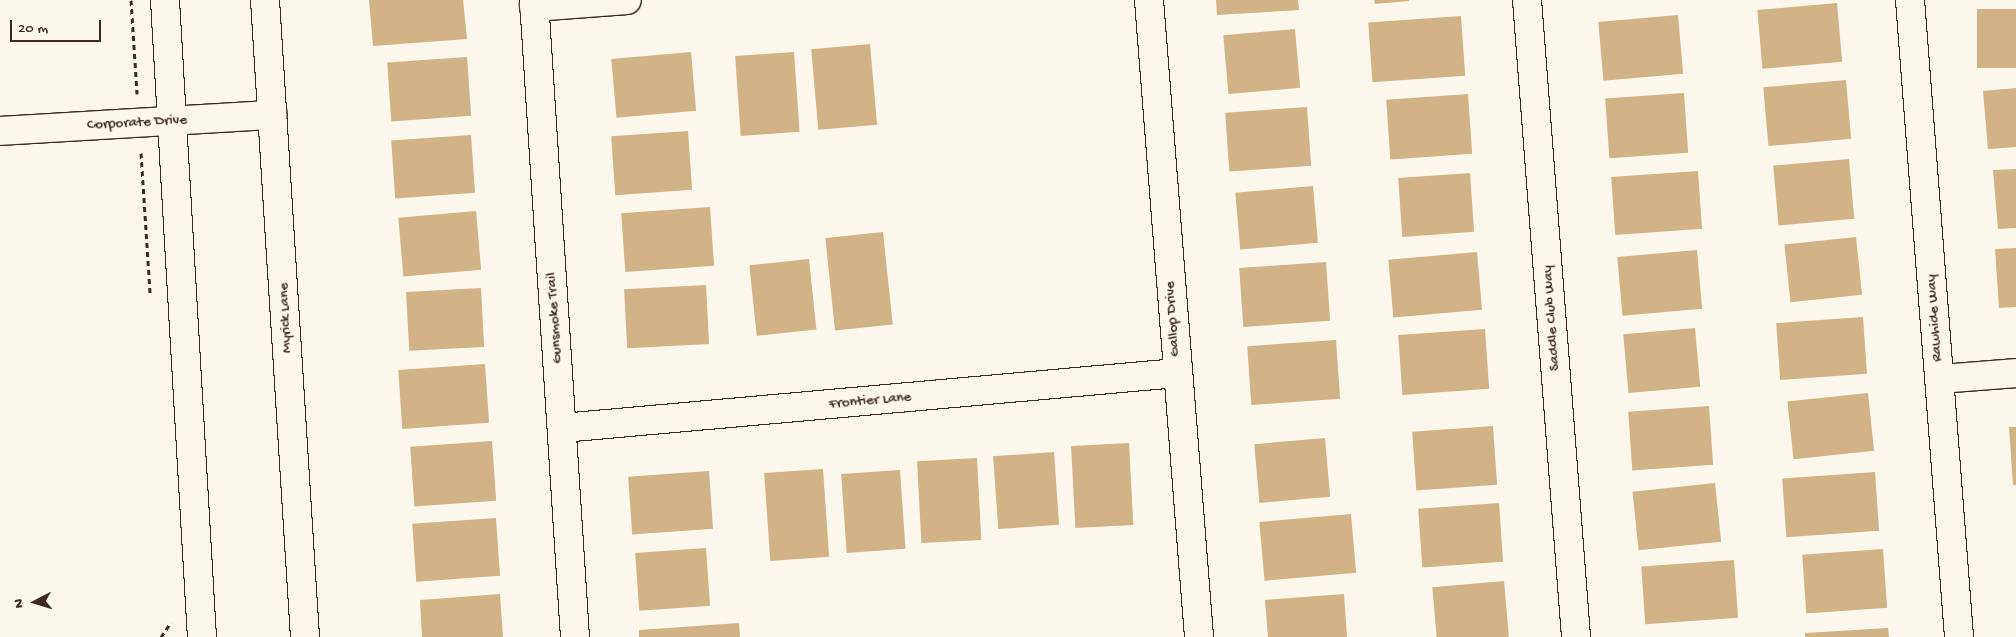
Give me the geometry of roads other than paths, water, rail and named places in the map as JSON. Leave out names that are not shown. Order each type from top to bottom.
[{"type":"street","points":[[165,0],[202,637]]},
{"type":"street","name":"Myrick Lane","points":[[265,0],[274,115],[304,637]]},
{"type":"street","points":[[534,4],[627,0]]},
{"type":"street","name":"Gallop Drive","points":[[1149,0],[1199,637]]},
{"type":"street","name":"Saddle Club Way","points":[[1527,0],[1576,637]]},
{"type":"street","name":"Rawhide Way","points":[[1910,0],[1960,637]]},
{"type":"street","name":"Gunsmoke Trail","points":[[534,4],[575,637]]},
{"type":"street","name":"Corporate Drive","points":[[0,131],[274,115]]},
{"type":"street","name":"Frontier Lane","points":[[562,428],[1177,373]]},
{"type":"street","points":[[1940,379],[2016,373]]}]
